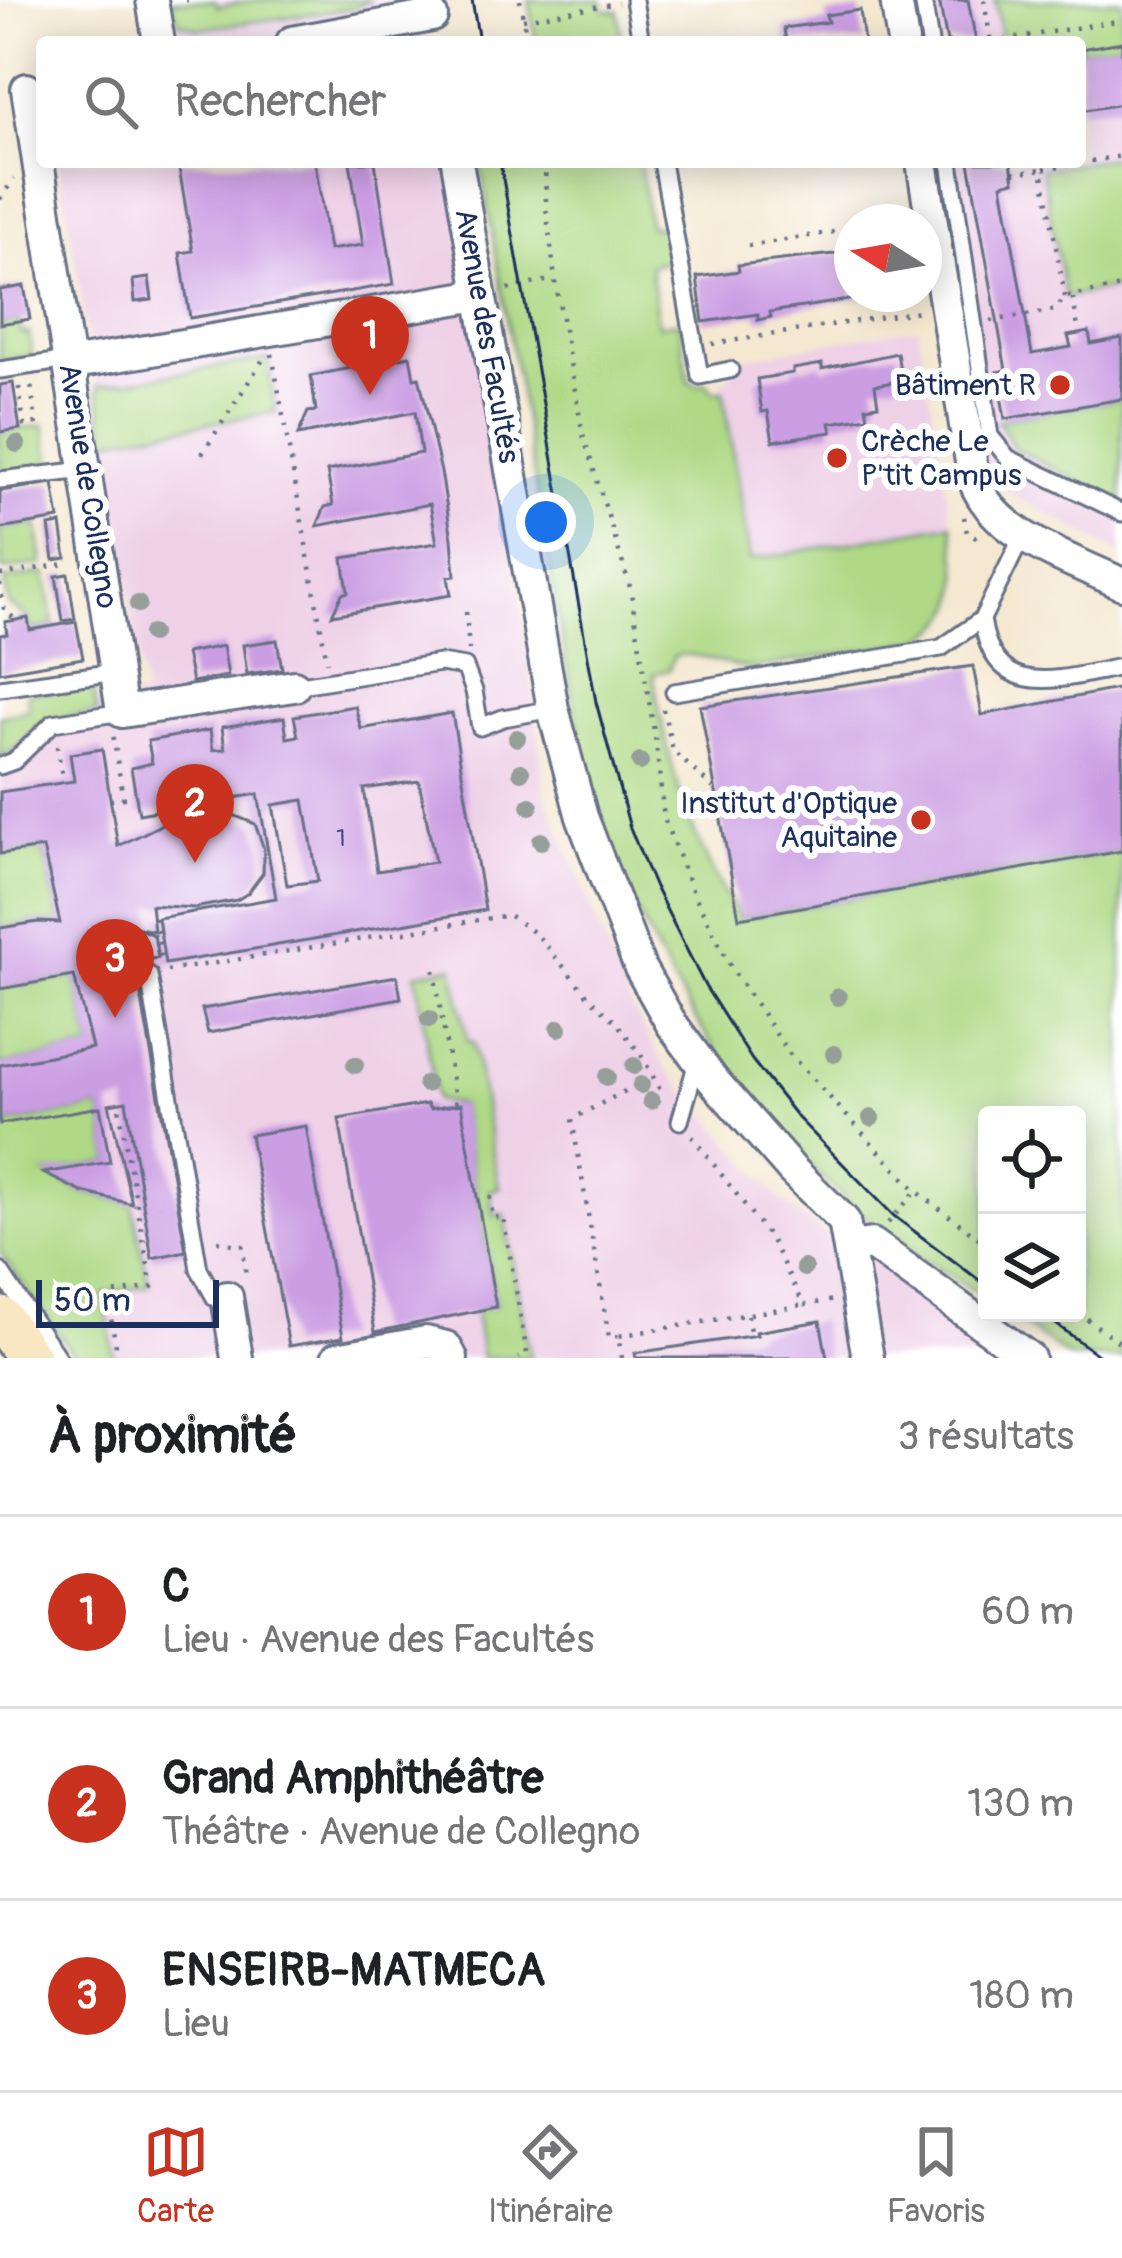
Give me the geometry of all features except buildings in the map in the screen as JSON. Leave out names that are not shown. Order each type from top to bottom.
[{"type":"main road","points":[[0,1318],[29,1358]]},
{"type":"main road","points":[[0,1349],[6,1358]]},
{"type":"street","points":[[152,0],[158,36]]},
{"type":"street","points":[[896,0],[902,36]]},
{"type":"street","points":[[329,36],[432,19]]},
{"type":"street","name":"Avenue de Collegno","points":[[23,90],[36,167]]},
{"type":"street","name":"Avenue de Collegno","points":[[36,168],[116,672],[117,723]]},
{"type":"street","name":"Avenue des Facultés","points":[[458,168],[553,709],[581,818],[608,894],[640,968],[671,1023],[860,1245]]},
{"type":"street","points":[[923,168],[981,500],[1023,535],[1122,584]]},
{"type":"street","points":[[69,364],[479,295]]},
{"type":"street","points":[[117,723],[294,686]]},
{"type":"street","points":[[860,1245],[868,1358]]},
{"type":"street","points":[[860,1245],[1029,1358]]},
{"type":"street","points":[[224,1301],[237,1358]]},
{"type":"street","points":[[337,1358],[426,1342],[446,1347],[452,1358]]},
{"type":"lane","points":[[634,0],[640,36]]},
{"type":"lane","points":[[923,0],[929,36]]},
{"type":"lane","points":[[663,168],[700,376],[730,370]]},
{"type":"lane","points":[[951,168],[995,446],[1008,458],[1122,513]]},
{"type":"lane","points":[[0,370],[69,364]]},
{"type":"lane","points":[[0,480],[85,470]]},
{"type":"lane","points":[[667,693],[940,648],[982,619],[1023,535]]},
{"type":"lane","points":[[982,619],[992,658],[1023,677],[1042,681],[1122,667]]},
{"type":"lane","points":[[294,686],[440,663],[465,667],[479,727],[553,709]]},
{"type":"lane","points":[[0,688],[116,672]]},
{"type":"lane","points":[[0,766],[14,761],[53,723],[117,723]]},
{"type":"lane","points":[[148,975],[199,1268],[224,1301]]},
{"type":"lane","points":[[680,1121],[698,1059]]},
{"type":"lane","points":[[0,1271],[58,1358]]},
{"type":"path","points":[[520,0],[526,36]]},
{"type":"path","points":[[524,19],[634,0]]},
{"type":"path","points":[[984,0],[991,36]]},
{"type":"path","points":[[1027,36],[1122,20]]},
{"type":"path","points":[[1086,161],[1122,155]]},
{"type":"path","points":[[546,168],[555,279],[583,435],[630,587],[664,819],[733,971],[789,1052],[916,1191],[978,1237]]},
{"type":"path","points":[[1013,173],[1048,168]]},
{"type":"path","points":[[1042,169],[1079,334]]},
{"type":"path","points":[[748,246],[834,232]]},
{"type":"path","points":[[479,295],[555,279]]},
{"type":"path","points":[[974,325],[1055,310],[1069,297],[1122,287]]},
{"type":"path","points":[[694,346],[916,312]]},
{"type":"path","points":[[202,454],[271,348],[330,680]]},
{"type":"path","points":[[18,387],[24,425],[39,423],[31,385]]},
{"type":"path","points":[[0,575],[99,559]]},
{"type":"path","points":[[0,584],[2,612],[16,620]]},
{"type":"path","points":[[465,667],[470,649],[466,612]]},
{"type":"path","points":[[646,680],[656,679]]},
{"type":"path","points":[[667,693],[673,751],[713,788]]},
{"type":"path","points":[[53,723],[62,782]]},
{"type":"path","points":[[117,723],[123,798]]},
{"type":"path","points":[[110,800],[136,797]]},
{"type":"path","points":[[155,918],[163,972],[509,915],[538,936]]},
{"type":"path","points":[[434,970],[456,1105]]},
{"type":"path","points":[[653,1076],[572,1119],[609,1337],[804,1305]]},
{"type":"path","points":[[118,1102],[152,1287],[107,1295],[118,1358]]},
{"type":"path","points":[[860,1245],[916,1191]]},
{"type":"path","points":[[477,1201],[490,1198],[493,1218],[503,1216],[527,1354],[519,1358]]},
{"type":"path","points":[[218,1241],[243,1246],[247,1281],[224,1301]]},
{"type":"path","points":[[747,1315],[751,1336]]},
{"type":"path","points":[[1086,1318],[1122,1344]]},
{"type":"path","points":[[618,1336],[622,1358]]},
{"type":"shaded area","points":[[171,0],[423,0],[429,36],[178,36]]},
{"type":"shaded area","points":[[909,0],[1122,0],[1122,554],[989,482],[936,168],[1086,168],[1086,36],[915,36]]},
{"type":"shaded area","points":[[60,168],[452,168],[528,653],[545,794],[630,1005],[667,1070],[780,1200],[829,1239],[884,1241],[978,1310],[978,1322],[995,1322],[1044,1358],[79,1358],[0,1247],[0,722],[145,696]]},
{"type":"shaded area","name":"Crèche Le P'tit Campus","points":[[918,327],[952,524],[750,561],[721,381],[731,379],[728,361]]},
{"type":"green space","points":[[170,0],[216,1],[217,7],[254,0],[371,0],[354,8],[199,29],[179,22]]},
{"type":"green space","points":[[529,0],[602,0],[603,10],[618,11],[621,36],[535,36]]},
{"type":"green space","points":[[995,0],[1122,0],[1122,42],[1086,48],[1086,36],[1001,36]]},
{"type":"green space","points":[[1122,156],[1122,287],[1065,297],[1042,169],[1086,168],[1086,162]]},
{"type":"green space","points":[[481,168],[641,168],[649,226],[665,227],[671,260],[650,265],[658,325],[679,322],[689,382],[723,391],[750,560],[952,524],[959,576],[955,605],[948,618],[919,640],[755,668],[695,655],[674,656],[669,670],[653,674],[659,708],[693,830],[739,918],[1122,851],[1122,1358],[1070,1358],[1020,1322],[1086,1322],[1086,1106],[978,1106],[978,1293],[887,1234],[833,1188],[735,1077],[655,949],[599,812],[580,743]]},
{"type":"green space","points":[[19,321],[21,333],[29,333],[32,356],[0,361],[0,324]]},
{"type":"green space","points":[[268,359],[275,412],[106,440],[98,386]]},
{"type":"green space","points":[[1122,399],[1122,503],[1014,448],[998,420]]},
{"type":"green space","points":[[44,425],[51,468],[0,477],[0,432]]},
{"type":"green space","points":[[37,523],[43,564],[2,570],[0,529]]},
{"type":"green space","points":[[45,573],[54,626],[30,630],[28,618],[8,604],[4,580]]},
{"type":"green space","points":[[92,684],[97,713],[45,723],[0,758],[0,716],[29,710],[27,694]]},
{"type":"green space","points":[[43,848],[60,923],[0,928],[0,854]]},
{"type":"green space","points":[[453,967],[468,1042],[473,1042],[499,1188],[490,1190],[494,1215],[504,1214],[530,1357],[482,1358],[475,1311],[496,1306],[461,1105],[436,1100],[416,973]]},
{"type":"green space","points":[[74,976],[92,1048],[0,1065],[0,989]]},
{"type":"green space","points":[[100,1107],[110,1162],[45,1174],[82,1192],[132,1204],[149,1285],[104,1294],[114,1358],[76,1358],[0,1252],[0,1125]]},
{"type":"tram line","points":[[472,0],[478,36]]},
{"type":"tram line","points":[[501,168],[596,702],[630,828],[652,881],[705,986],[752,1060],[798,1118],[894,1216],[978,1279]]},
{"type":"tram line","points":[[1053,1322],[1102,1358]]},
{"type":"place","name":"Bâtiment R","points":[[1060,385]]},
{"type":"place","name":"C","points":[[370,395]]},
{"type":"place","name":"Crèche Le P'tit Campus","points":[[837,458]]},
{"type":"place","name":"Institut d'Optique Aquitaine","points":[[921,820]]},
{"type":"place","name":"Grand Amphithéâtre","points":[[195,863]]},
{"type":"place","name":"ENSEIRB-MATMECA","points":[[115,1018]]}]
